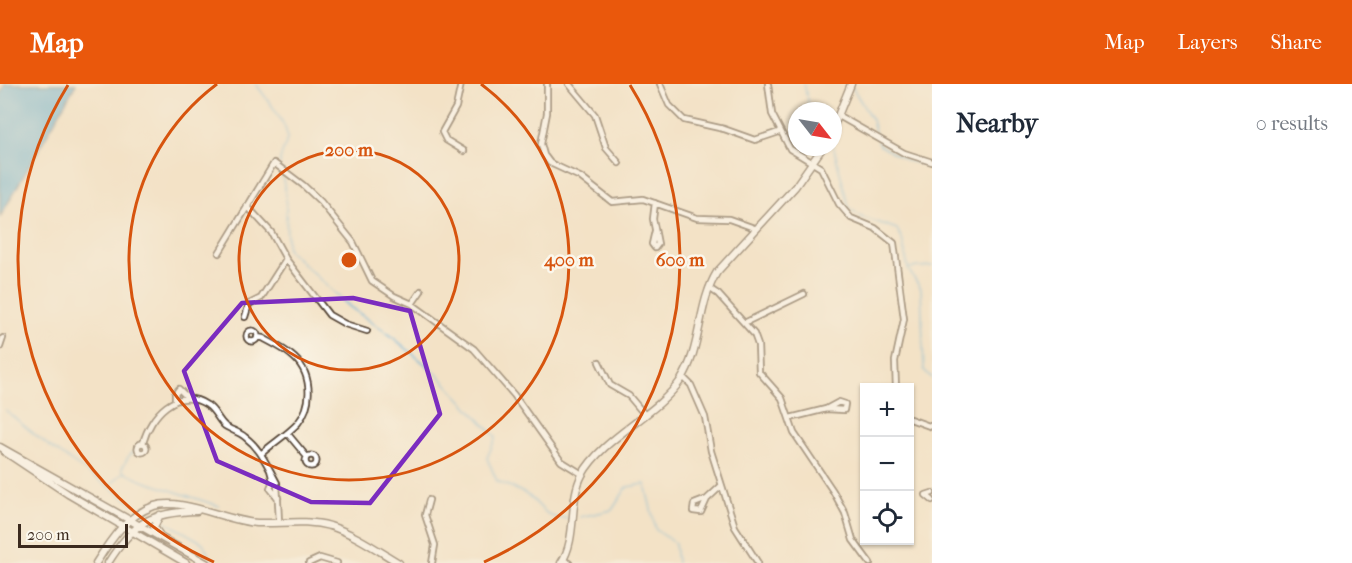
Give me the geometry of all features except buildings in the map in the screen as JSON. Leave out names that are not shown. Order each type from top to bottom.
[{"type":"street","points":[[461,84],[456,107],[442,132],[446,140],[465,151]]},
{"type":"street","points":[[547,84],[547,113],[541,144],[544,155],[550,163],[580,177],[612,202],[643,199],[697,218],[729,219],[757,229]]},
{"type":"street","points":[[569,84],[594,115],[606,148],[619,163]]},
{"type":"street","points":[[660,84],[669,105],[684,120],[724,129],[753,139],[762,139],[779,132]]},
{"type":"street","points":[[768,84],[770,109],[779,132],[795,153],[827,175],[835,197],[845,212],[894,243],[904,319],[895,361],[896,383]]},
{"type":"street","points":[[842,108],[851,84]]},
{"type":"street","points":[[842,118],[904,153],[932,162]]},
{"type":"street","points":[[564,562],[574,501],[582,474],[597,457],[645,415],[683,377],[695,346],[709,288],[723,264],[757,229],[818,156]]},
{"type":"street","points":[[219,253],[274,163],[321,202],[353,242],[372,281],[394,296],[412,304],[453,332],[482,357],[513,394],[561,461],[582,474]]},
{"type":"street","points":[[655,203],[655,231]]},
{"type":"street","points":[[247,206],[271,232],[286,259],[329,315],[345,324],[367,331]]},
{"type":"street","points":[[245,317],[249,304],[261,298],[286,259]]},
{"type":"street","points":[[709,288],[754,334],[758,345],[759,372],[782,398],[794,433],[845,513],[853,540],[870,563]]},
{"type":"street","points":[[412,304],[421,291]]},
{"type":"street","points":[[744,323],[804,294]]},
{"type":"street","points":[[257,337],[290,353],[300,363],[308,382],[306,407],[299,421],[261,454]]},
{"type":"street","points":[[0,347],[3,338]]},
{"type":"street","points":[[599,362],[610,385],[629,396],[645,415]]},
{"type":"street","points":[[683,377],[691,385],[705,417],[711,451],[735,527],[757,562]]},
{"type":"street","points":[[175,400],[175,394],[180,389],[188,398]]},
{"type":"street","points":[[143,443],[155,418],[175,400],[188,398],[205,404],[225,426],[246,438],[261,454],[274,481],[281,485],[278,491],[279,521]]},
{"type":"street","points":[[790,418],[826,409]]},
{"type":"street","points":[[914,421],[932,427]]},
{"type":"street","points":[[287,433],[308,457]]},
{"type":"street","points":[[0,448],[206,563]]},
{"type":"street","points":[[0,448],[19,464],[186,563]]},
{"type":"street","points":[[274,481],[270,488],[278,498]]},
{"type":"street","points":[[707,499],[721,486]]},
{"type":"street","points":[[932,493],[926,495],[932,500]]},
{"type":"street","points":[[429,500],[425,515],[435,545],[432,563]]},
{"type":"street","points":[[96,563],[128,520],[155,506],[173,503],[199,511],[258,523],[313,522],[332,527],[354,536],[399,563]]},
{"type":"street","points":[[108,563],[138,526],[162,513],[199,511]]},
{"type":"street","points":[[162,513],[155,521],[154,527],[163,540]]},
{"type":"street","points":[[309,563],[320,558],[337,563]]},
{"type":"highlighted area","points":[[353,298],[410,311],[440,414],[370,503],[311,502],[217,461],[184,371],[242,303]]},
{"type":"water","points":[[5,84],[76,84],[0,217],[0,95]]},
{"type":"waterway","points":[[256,84],[287,132],[280,165]]},
{"type":"waterway","points":[[804,84],[808,102]]},
{"type":"waterway","points":[[852,87],[872,120],[876,136]]},
{"type":"waterway","points":[[878,141],[879,145],[908,161],[932,166]]},
{"type":"waterway","points":[[836,156],[849,208],[862,217],[897,229],[902,239],[908,268],[932,266]]},
{"type":"waterway","points":[[281,170],[286,195],[287,249],[350,307],[390,335],[437,374],[496,437],[487,458],[497,481],[532,498],[553,517],[567,518]]},
{"type":"waterway","points":[[908,269],[921,289],[924,370],[932,378]]},
{"type":"waterway","points":[[6,411],[49,446],[135,505]]},
{"type":"waterway","points":[[124,473],[122,468],[130,454],[137,450]]},
{"type":"waterway","points":[[109,486],[124,472],[143,481],[219,506]]},
{"type":"waterway","points":[[580,517],[612,510],[627,487],[645,484],[656,530],[675,543],[677,563]]},
{"type":"waterway","points":[[166,522],[203,543],[213,563]]}]
